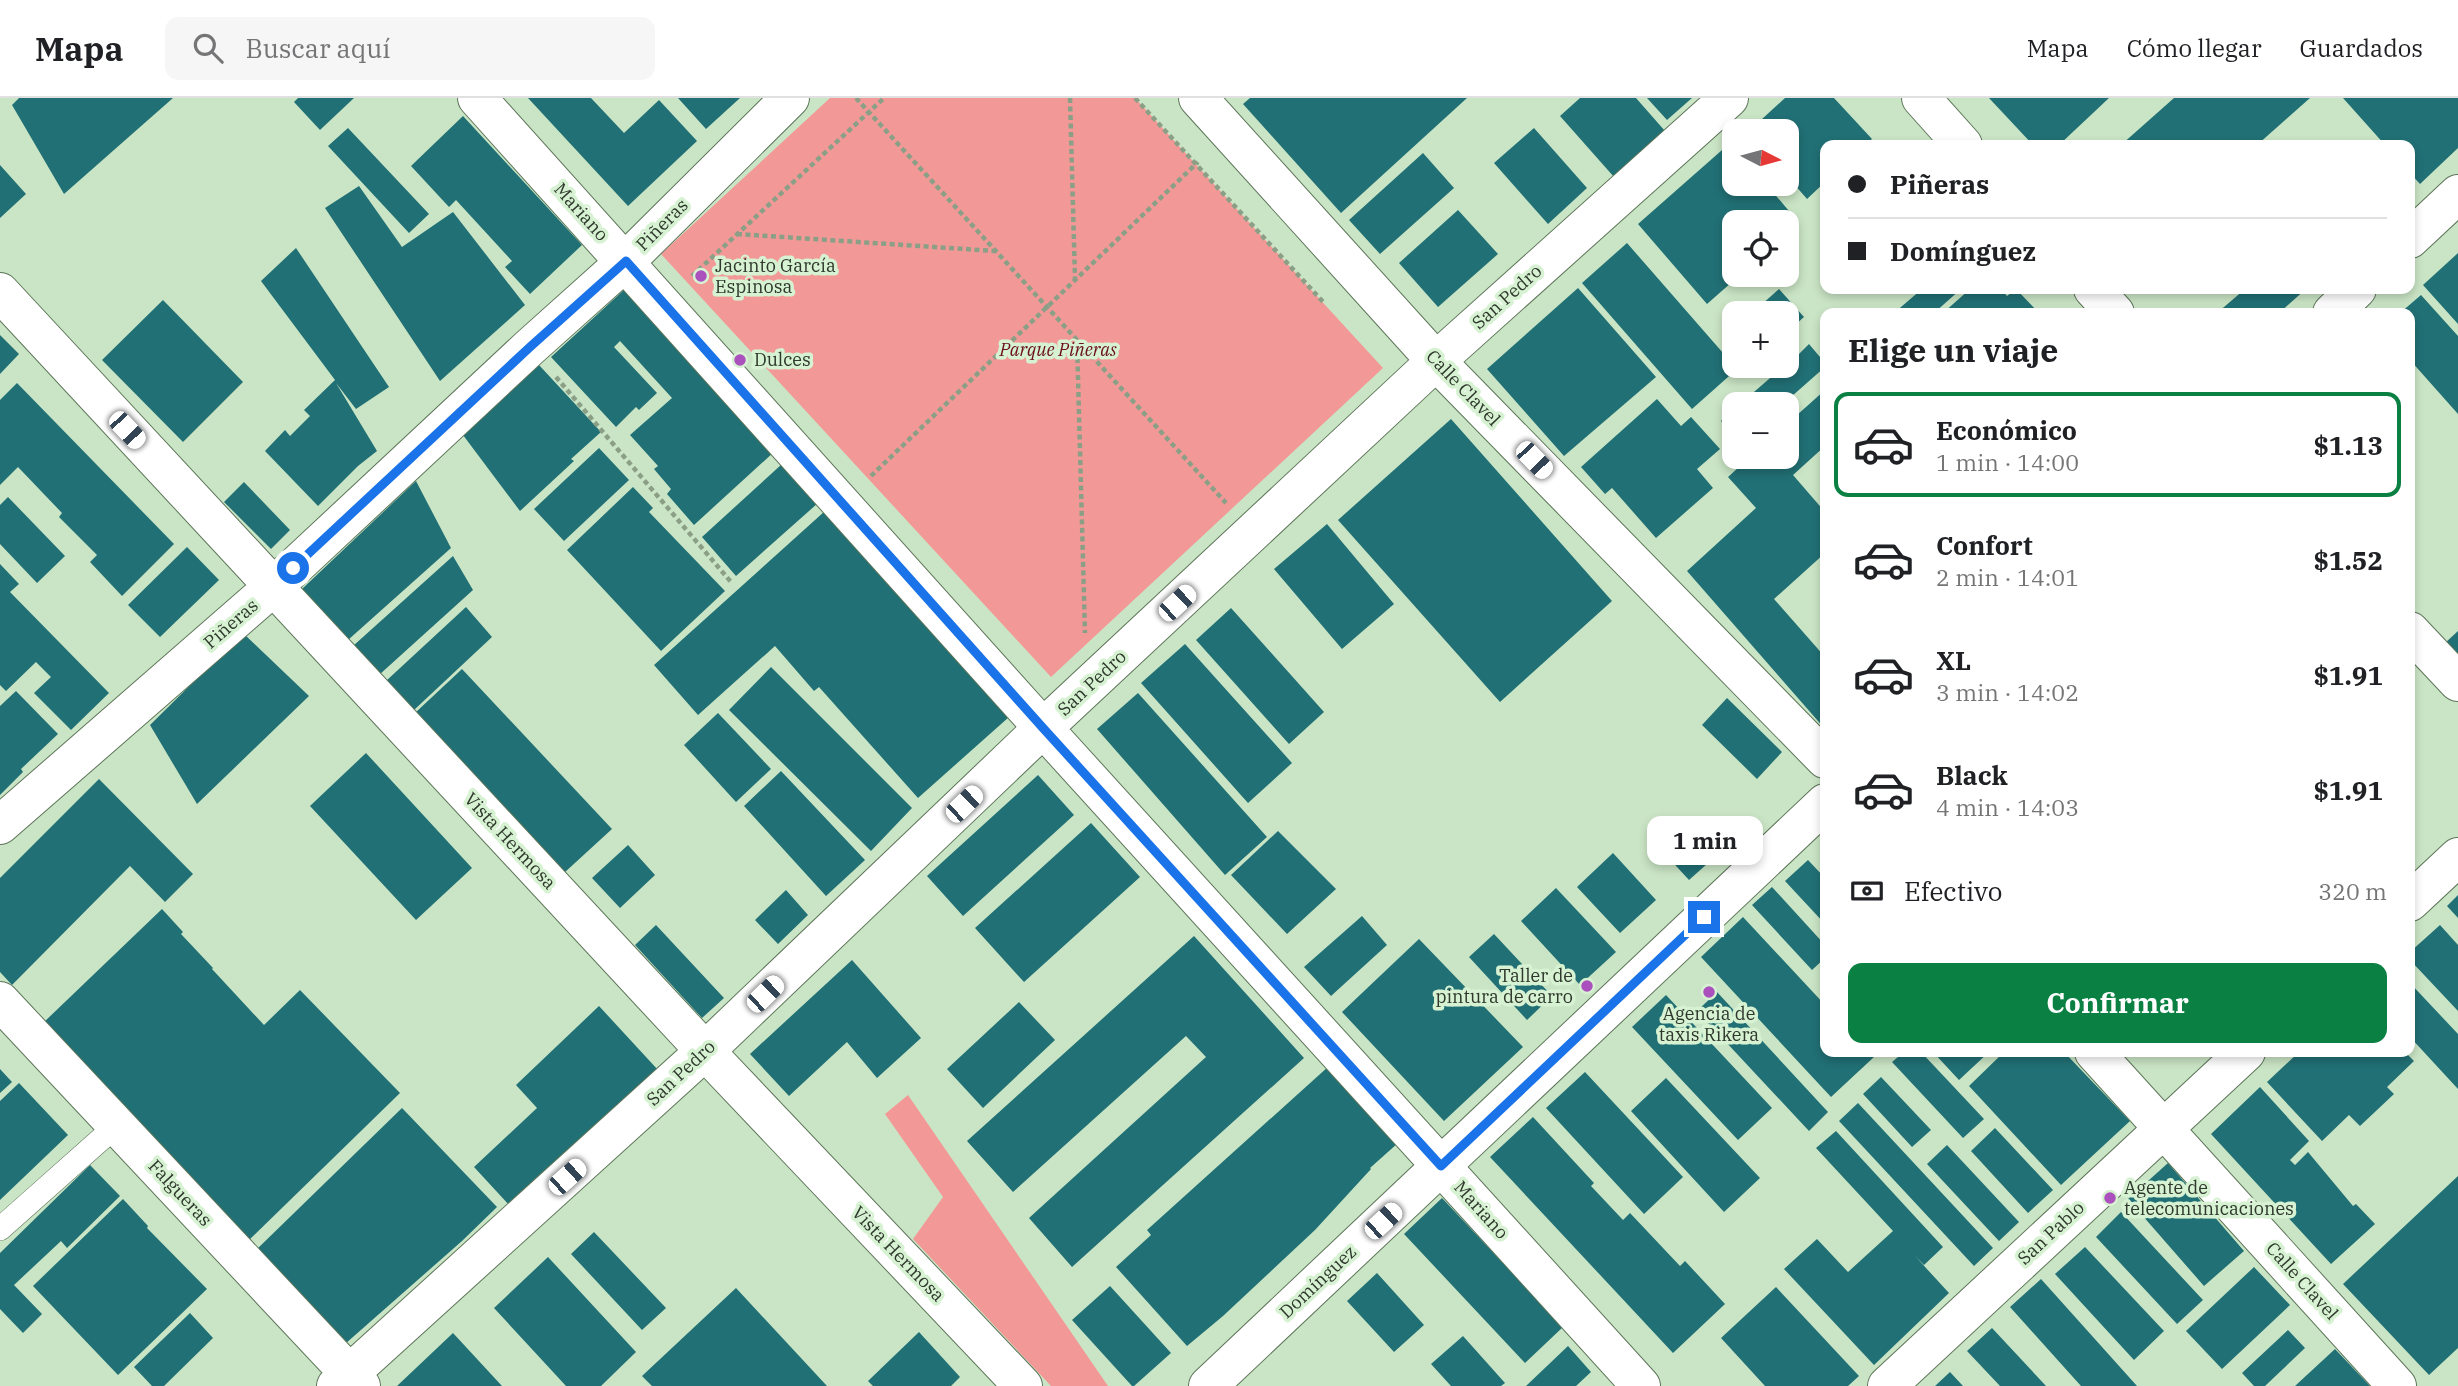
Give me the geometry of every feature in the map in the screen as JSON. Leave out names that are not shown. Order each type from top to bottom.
[{"type":"street","name":"Mariano","points":[[477,98],[1043,728],[1641,1386]]},
{"type":"street","name":"Piñeras","points":[[0,825],[273,587],[626,261],[790,98]]},
{"type":"street","name":"Calle Clavel","points":[[1198,98],[1436,361],[1820,754]]},
{"type":"street","name":"San Pedro","points":[[349,1382],[705,1051],[1043,728],[1436,361],[1729,98]]},
{"type":"street","points":[[1921,98],[1959,140]]},
{"type":"street","points":[[2415,234],[2458,194]]},
{"type":"street","name":"Vista Hermosa","points":[[0,292],[705,1051],[1023,1386]]},
{"type":"street","points":[[2098,294],[2110,308]]},
{"type":"street","points":[[2337,308],[2352,294]]},
{"type":"street","points":[[2415,636],[2458,682]]},
{"type":"street","name":"Domínguez","points":[[1208,1386],[1820,808]]},
{"type":"street","points":[[2415,897],[2458,857]]},
{"type":"street","name":"Falgueras","points":[[0,1001],[117,1125],[349,1382]]},
{"type":"street","name":"Calle Clavel","points":[[2099,1057],[2397,1386]]},
{"type":"street","name":"San Pablo","points":[[1887,1386],[2241,1057]]},
{"type":"lane","points":[[0,1229],[117,1125]]},
{"type":"path","points":[[856,98],[1253,532]]},
{"type":"path","points":[[686,281],[884,98]]},
{"type":"path","points":[[1070,98],[1075,280]]},
{"type":"path","points":[[1135,98],[1329,309]]},
{"type":"path","points":[[842,503],[1229,132]]},
{"type":"path","points":[[737,234],[996,251]]},
{"type":"path","points":[[1077,340],[1085,645]]},
{"type":"path","points":[[530,347],[731,582]]},
{"type":"green space","name":"Parque Piñeras","points":[[830,98],[1135,98],[1383,368],[1051,677],[661,254]]},
{"type":"green space","points":[[908,1095],[1108,1386],[1051,1386],[913,1239],[943,1197],[885,1114]]},
{"type":"building","points":[[19,98],[173,98],[64,194],[12,105]]},
{"type":"building","points":[[298,98],[354,98],[320,130],[294,102]]},
{"type":"building","points":[[528,98],[591,98],[624,133],[659,100],[697,141],[628,206]]},
{"type":"building","points":[[678,98],[740,98],[706,129]]},
{"type":"building","points":[[1250,98],[1467,98],[1341,213],[1243,104]]},
{"type":"building","points":[[1580,98],[1636,98],[1665,131],[1614,177],[1560,116]]},
{"type":"building","points":[[1647,98],[1692,98],[1667,120]]},
{"type":"building","points":[[1785,98],[1834,98],[1872,139],[1820,140],[1820,187],[1807,199],[1799,190],[1799,119],[1762,119]]},
{"type":"building","points":[[1989,98],[2109,98],[2064,140],[2028,140]]},
{"type":"building","points":[[2174,98],[2310,98],[2263,140],[2127,140]]},
{"type":"building","points":[[2343,98],[2458,98],[2458,148],[2420,184],[2415,178],[2415,140],[2381,140]]},
{"type":"building","points":[[463,116],[582,245],[530,294],[505,267],[512,261],[456,200],[449,207],[411,166]]},
{"type":"building","points":[[348,128],[429,214],[409,233],[328,146]]},
{"type":"building","points":[[1534,128],[1587,188],[1548,224],[1494,163]]},
{"type":"building","points":[[1722,150],[1722,196],[1776,196],[1788,210],[1722,210],[1722,287],[1726,287],[1707,304],[1638,224]]},
{"type":"building","points":[[1423,153],[1454,188],[1380,254],[1349,220]]},
{"type":"building","points":[[0,165],[26,194],[0,218]]},
{"type":"building","points":[[359,186],[402,247],[453,212],[525,305],[440,381],[325,208]]},
{"type":"building","points":[[1458,210],[1498,254],[1438,307],[1399,263]]},
{"type":"building","points":[[1627,243],[1722,352],[1722,378],[1727,378],[1692,409],[1582,283]]},
{"type":"building","points":[[296,248],[389,387],[356,409],[336,383],[377,451],[318,506],[265,451],[285,430],[290,436],[310,416],[304,410],[335,380],[261,281]]},
{"type":"building","points":[[2458,253],[2458,324],[2423,285]]},
{"type":"building","points":[[1578,288],[1656,377],[1564,456],[1487,369]]},
{"type":"building","points":[[625,289],[775,451],[694,525],[667,494],[671,489],[654,469],[658,466],[630,435],[672,398],[620,341],[614,347],[657,393],[639,410],[636,407],[616,427],[551,357]]},
{"type":"building","points":[[1779,289],[1790,301],[1766,301]]},
{"type":"building","points":[[1916,294],[1955,294],[1940,308],[1900,308]]},
{"type":"building","points":[[1964,294],[2021,294],[2034,308],[1949,308]]},
{"type":"building","points":[[2239,294],[2300,294],[2285,308],[2223,308]]},
{"type":"building","points":[[2421,295],[2458,336],[2458,414],[2415,366],[2415,308],[2406,308]]},
{"type":"building","points":[[163,300],[243,382],[183,442],[102,360]]},
{"type":"building","points":[[0,335],[19,354],[0,374]]},
{"type":"building","points":[[1809,344],[1820,357],[1820,371],[1797,392],[1754,392],[1770,378],[1799,378],[1799,354]]},
{"type":"building","points":[[539,365],[601,432],[520,511],[463,435]]},
{"type":"building","points":[[17,383],[174,544],[122,596],[90,562],[97,555],[59,517],[62,513],[18,467],[0,485],[0,400]]},
{"type":"building","points":[[1820,394],[1820,451],[1793,475],[1820,506],[1820,558],[1774,599],[1820,651],[1820,723],[1687,571],[1756,508],[1728,477],[1737,469],[1799,469],[1799,413]]},
{"type":"building","points":[[1657,399],[1681,426],[1691,417],[1720,449],[1697,469],[1713,488],[1656,538],[1612,488],[1605,494],[1581,467]]},
{"type":"building","points":[[1451,419],[1612,601],[1500,702],[1338,520]]},
{"type":"building","points":[[599,448],[629,480],[564,541],[534,509]]},
{"type":"building","points":[[782,464],[818,503],[736,576],[702,537]]},
{"type":"building","points":[[416,481],[451,548],[348,640],[302,589]]},
{"type":"building","points":[[244,482],[290,530],[271,549],[224,502]]},
{"type":"building","points":[[633,487],[653,508],[649,512],[725,591],[661,651],[567,550]]},
{"type":"building","points":[[8,497],[65,556],[37,583],[0,544],[0,505]]},
{"type":"building","points":[[825,511],[1009,717],[918,798],[819,687],[814,691],[775,646],[698,715],[654,665]]},
{"type":"building","points":[[1327,524],[1394,604],[1342,649],[1274,569]]},
{"type":"building","points":[[187,547],[219,580],[160,637],[128,605]]},
{"type":"building","points":[[453,556],[473,590],[379,675],[353,646]]},
{"type":"building","points":[[0,564],[19,584],[10,592],[109,693],[71,730],[34,693],[51,677],[36,662],[6,691],[0,685]]},
{"type":"building","points":[[466,607],[492,637],[414,710],[386,681]]},
{"type":"building","points":[[1231,608],[1324,712],[1289,744],[1196,640]]},
{"type":"building","points":[[2458,631],[2458,658],[2445,643]]},
{"type":"building","points":[[243,633],[309,696],[197,804],[150,725]]},
{"type":"building","points":[[1185,644],[1292,763],[1248,803],[1141,683]]},
{"type":"building","points":[[771,667],[912,808],[871,851],[729,710]]},
{"type":"building","points":[[462,669],[612,829],[564,873],[415,713]]},
{"type":"building","points":[[16,691],[58,734],[21,769],[23,772],[0,795],[0,706]]},
{"type":"building","points":[[1138,693],[1267,837],[1225,875],[1097,729]]},
{"type":"building","points":[[1727,698],[1782,752],[1757,779],[1702,725]]},
{"type":"building","points":[[718,713],[771,769],[736,802],[684,745]]},
{"type":"building","points":[[366,753],[472,868],[416,920],[310,806]]},
{"type":"building","points":[[781,771],[865,860],[826,896],[744,806]]},
{"type":"building","points":[[1038,775],[1074,815],[963,916],[927,876]]},
{"type":"building","points":[[99,779],[193,874],[165,902],[130,866],[12,985],[0,972],[0,878]]},
{"type":"building","points":[[1701,822],[1725,848],[1689,880],[1665,854]]},
{"type":"building","points":[[1091,823],[1140,877],[1024,982],[975,928]]},
{"type":"building","points":[[1278,831],[1336,889],[1287,934],[1231,875]]},
{"type":"building","points":[[628,845],[655,875],[620,908],[592,878]]},
{"type":"building","points":[[1613,853],[1656,900],[1620,933],[1577,887]]},
{"type":"building","points":[[1808,860],[1820,873],[1820,919],[1785,881]]},
{"type":"building","points":[[1772,887],[1820,940],[1820,963],[1812,970],[1752,905]]},
{"type":"building","points":[[1556,888],[1616,952],[1580,985],[1521,921]]},
{"type":"building","points":[[786,890],[808,915],[778,944],[755,920]]},
{"type":"building","points":[[2458,895],[2458,918],[2447,906]]},
{"type":"building","points":[[162,909],[183,932],[181,934],[264,1025],[300,990],[400,1093],[249,1240],[42,1024]]},
{"type":"building","points":[[1362,916],[1387,945],[1331,996],[1304,967]]},
{"type":"building","points":[[1743,917],[1820,1000],[1820,1057],[1874,1057],[1831,1097],[1701,957]]},
{"type":"building","points":[[656,925],[724,998],[702,1018],[635,945]]},
{"type":"building","points":[[2440,925],[2458,945],[2458,1011],[2415,965],[2415,948]]},
{"type":"building","points":[[1494,934],[1552,996],[1527,1020],[1469,957]]},
{"type":"building","points":[[1194,936],[1304,1058],[1072,1267],[1029,1218],[1206,1057],[1186,1036],[1013,1192],[967,1141]]},
{"type":"building","points":[[1419,939],[1523,1047],[1444,1121],[1342,1012]]},
{"type":"building","points":[[852,960],[921,1038],[877,1078],[847,1042],[789,1096],[750,1054]]},
{"type":"building","points":[[2415,988],[2458,1034],[2458,1089],[2415,1042]]},
{"type":"building","points":[[1717,992],[1828,1112],[1809,1131],[1697,1011]]},
{"type":"building","points":[[1666,995],[1772,1108],[1738,1140],[1632,1027]]},
{"type":"building","points":[[1019,1002],[1055,1040],[983,1108],[947,1069]]},
{"type":"building","points":[[599,1006],[658,1070],[511,1207],[474,1167],[537,1108],[516,1085]]},
{"type":"building","points":[[1898,1057],[1926,1057],[1984,1119],[1963,1138],[1892,1062]]},
{"type":"building","points":[[1938,1057],[1984,1057],[1959,1080]]},
{"type":"building","points":[[1999,1057],[2069,1057],[2130,1121],[2061,1185],[1969,1086]]},
{"type":"building","points":[[2294,1057],[2410,1057],[2414,1061],[2387,1087],[2394,1094],[2360,1126],[2349,1115],[2322,1141],[2267,1082]]},
{"type":"building","points":[[1329,1066],[1398,1143],[1370,1168],[1315,1230],[1187,1346],[1116,1267],[1151,1235],[1147,1230]]},
{"type":"building","points":[[0,1069],[12,1082],[0,1093]]},
{"type":"building","points":[[1585,1072],[1683,1177],[1644,1214],[1546,1108]]},
{"type":"building","points":[[1881,1077],[1931,1130],[1912,1147],[1863,1094]]},
{"type":"building","points":[[1666,1078],[1760,1178],[1724,1212],[1631,1111]]},
{"type":"building","points":[[19,1083],[68,1135],[0,1200],[0,1101]]},
{"type":"building","points":[[2260,1087],[2309,1141],[2290,1160],[2295,1165],[2308,1152],[2353,1206],[2356,1204],[2375,1224],[2331,1264],[2211,1134]]},
{"type":"building","points":[[1858,1103],[1993,1248],[1974,1266],[1839,1121]]},
{"type":"building","points":[[402,1108],[497,1207],[345,1344],[255,1251]]},
{"type":"building","points":[[1533,1117],[1594,1183],[1591,1186],[1623,1220],[1630,1213],[1680,1266],[1685,1261],[1725,1304],[1673,1353],[1490,1157]]},
{"type":"building","points":[[1995,1128],[2053,1190],[2028,1213],[1971,1151]]},
{"type":"building","points":[[1836,1131],[1943,1247],[1924,1265],[1915,1256],[1949,1293],[1874,1365],[1784,1269],[1817,1239],[1848,1272],[1893,1231],[1816,1148]]},
{"type":"building","points":[[1947,1145],[2019,1222],[1999,1241],[1927,1164]]},
{"type":"building","points":[[2168,1163],[2244,1251],[2204,1286],[2128,1199]]},
{"type":"building","points":[[90,1165],[120,1196],[67,1248],[61,1241],[14,1285],[42,1314],[23,1333],[0,1309],[0,1253]]},
{"type":"building","points":[[2458,1176],[2458,1348],[2429,1375],[2343,1284]]},
{"type":"building","points":[[1442,1198],[1563,1327],[1525,1363],[1404,1234]]},
{"type":"building","points":[[123,1199],[147,1228],[207,1289],[118,1375],[33,1286]]},
{"type":"building","points":[[2121,1212],[2203,1300],[2177,1324],[2096,1237]]},
{"type":"building","points":[[594,1232],[666,1308],[642,1330],[571,1254]]},
{"type":"building","points":[[2085,1247],[2164,1331],[2134,1360],[2055,1274]]},
{"type":"building","points":[[548,1257],[636,1352],[601,1386],[566,1386],[494,1308]]},
{"type":"building","points":[[2254,1267],[2290,1305],[2222,1369],[2186,1331]]},
{"type":"building","points":[[1377,1273],[1424,1325],[1394,1352],[1347,1301]]},
{"type":"building","points":[[2041,1279],[2137,1386],[2081,1386],[2010,1307]]},
{"type":"building","points":[[1110,1286],[1171,1353],[1134,1386],[1072,1320]]},
{"type":"building","points":[[1776,1287],[1859,1376],[1848,1386],[1765,1386],[1721,1338]]},
{"type":"building","points":[[736,1288],[827,1386],[652,1386],[642,1376]]},
{"type":"building","points":[[190,1313],[213,1338],[164,1386],[152,1386],[134,1367]]},
{"type":"building","points":[[1992,1328],[2046,1386],[2000,1386],[1967,1351]]},
{"type":"building","points":[[2288,1330],[2305,1348],[2265,1386],[2254,1386],[2242,1373]]},
{"type":"building","points":[[919,1332],[960,1377],[951,1386],[873,1386],[868,1381]]},
{"type":"building","points":[[453,1333],[502,1386],[397,1386]]},
{"type":"building","points":[[1463,1336],[1505,1383],[1501,1386],[1451,1386],[1431,1364]]},
{"type":"building","points":[[1568,1346],[1591,1372],[1576,1386],[1526,1386]]},
{"type":"building","points":[[2335,1349],[2370,1386],[2295,1386]]},
{"type":"building","points":[[1950,1372],[1963,1386],[1935,1386]]},
{"type":"place","name":"Jacinto García Espinosa","points":[[701,276]]},
{"type":"place","name":"Dulces","points":[[740,360]]},
{"type":"place","name":"Taller de pintura de carro","points":[[1587,986]]},
{"type":"place","name":"Agencia de taxis Rikera","points":[[1709,992]]},
{"type":"place","name":"Agente de telecomunicaciones","points":[[2110,1198]]},
{"type":"route","points":[[293,568],[626,261],[1043,728],[1441,1166],[1704,917]]}]
